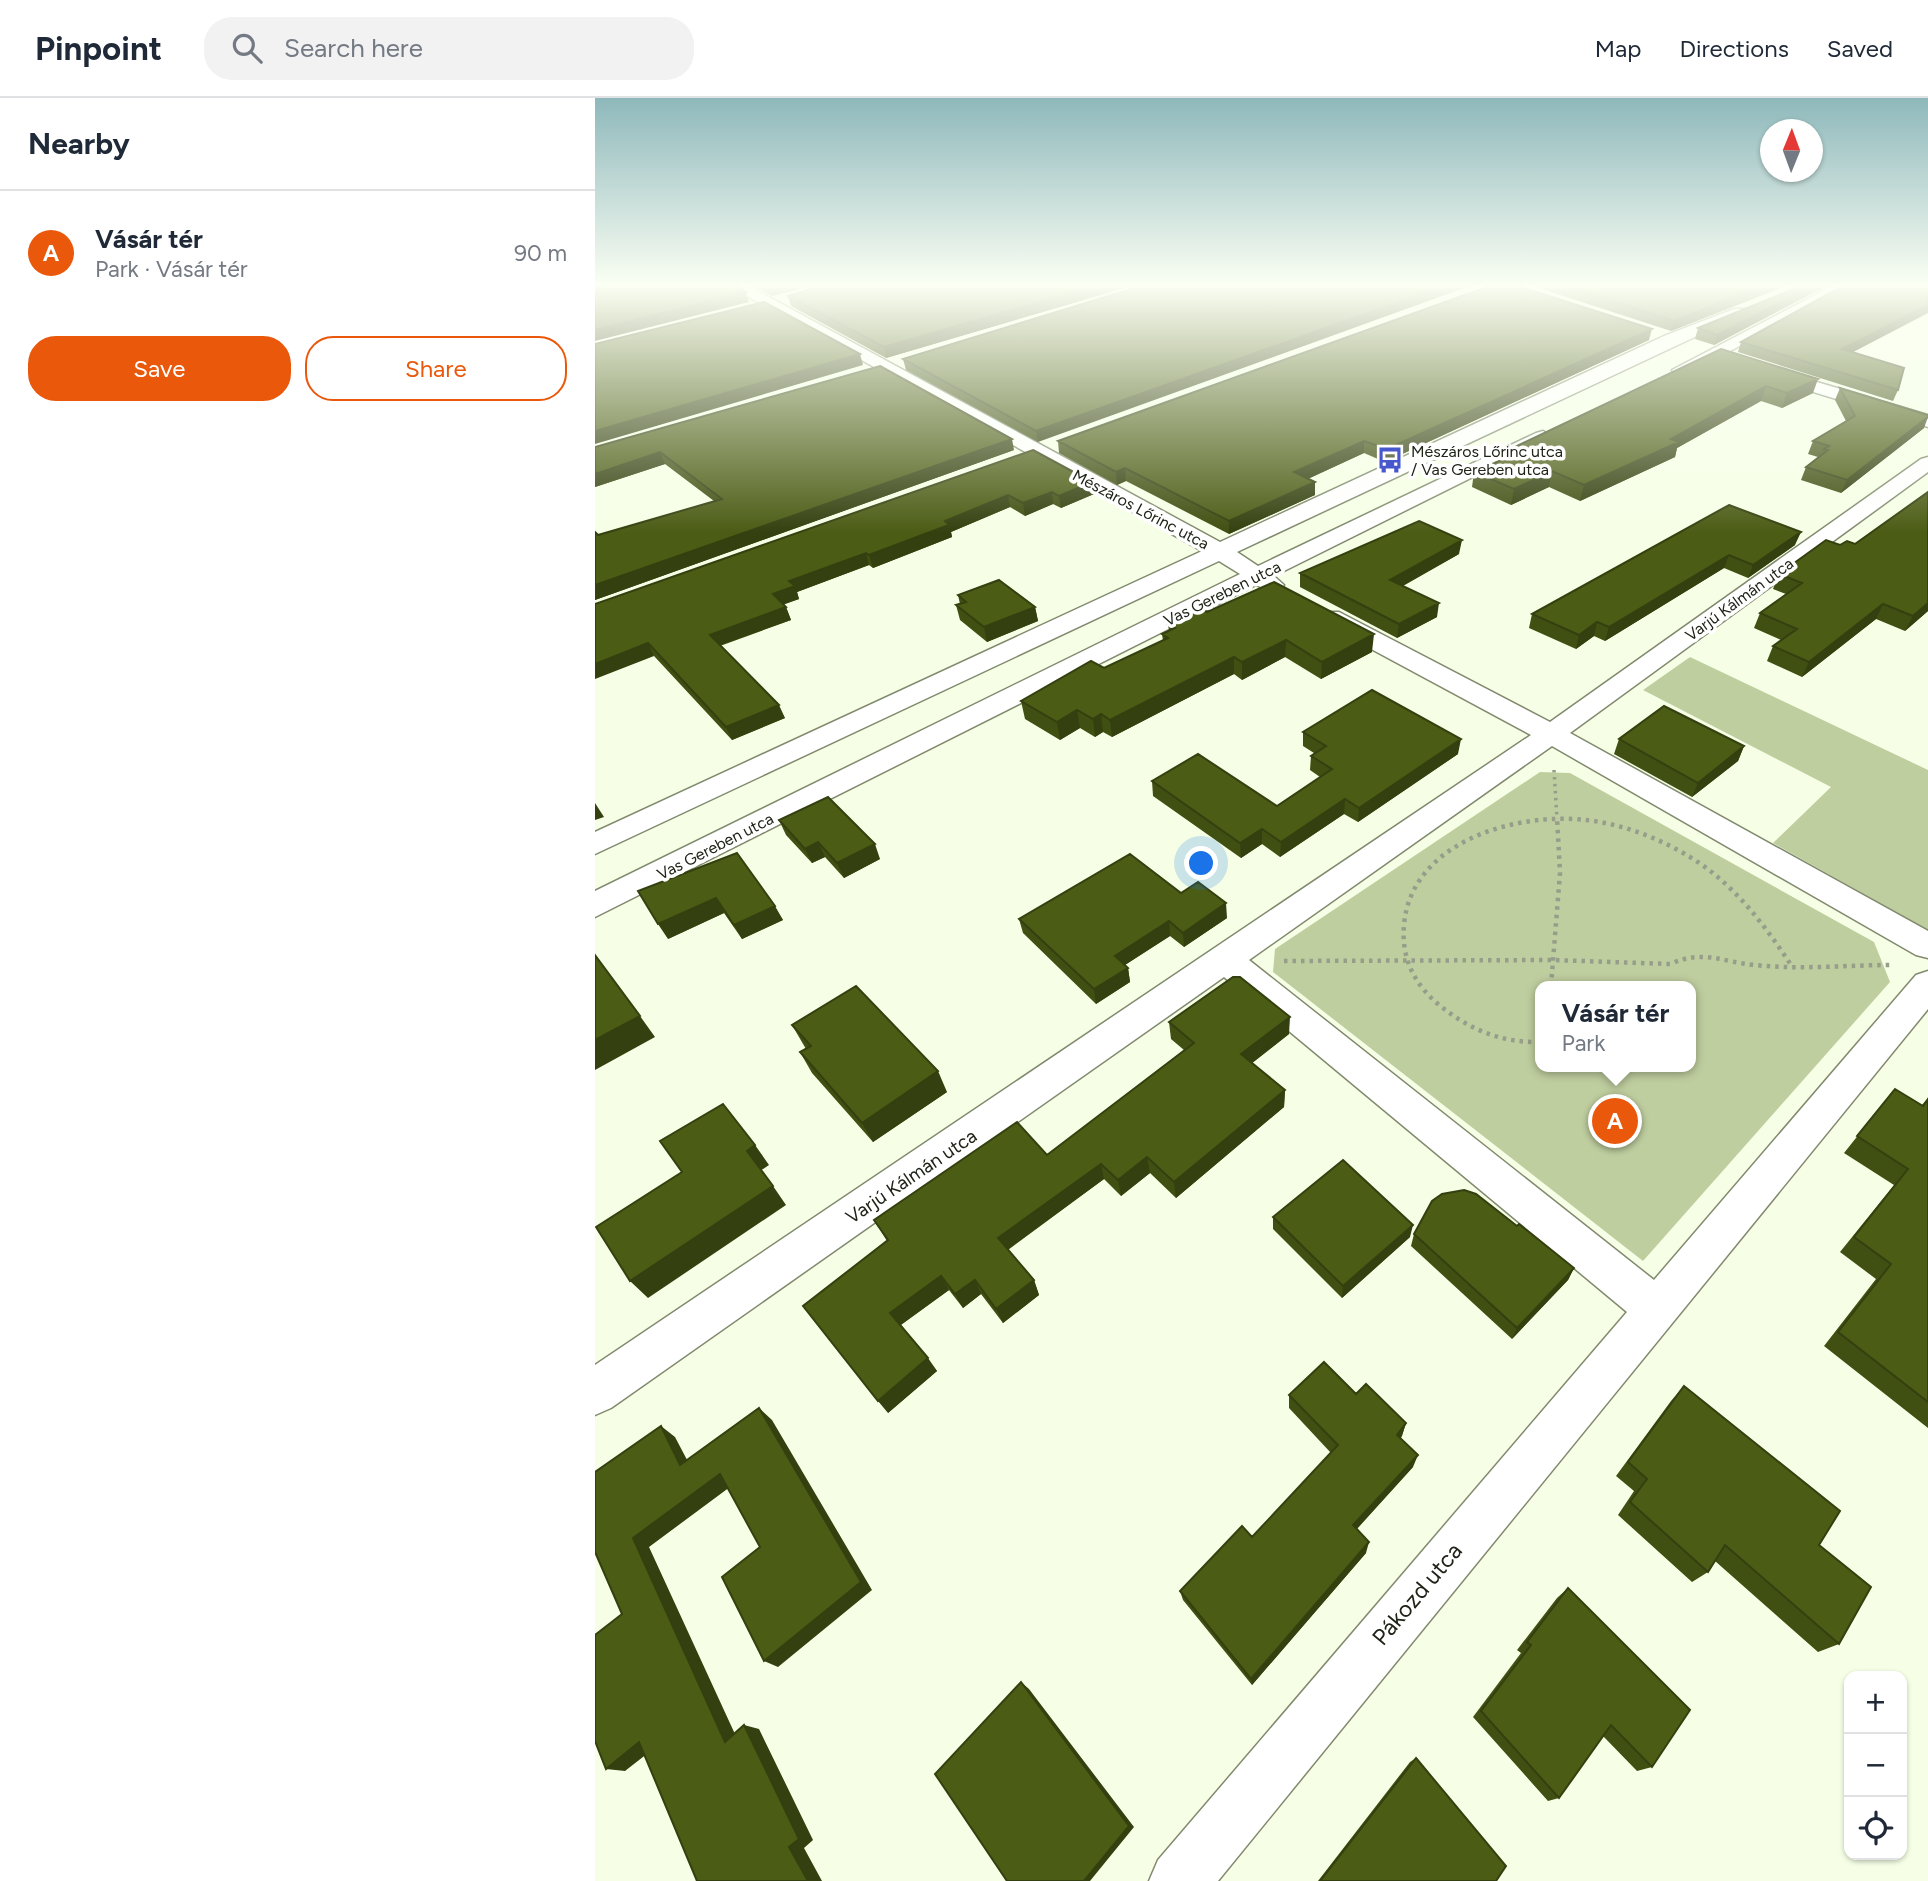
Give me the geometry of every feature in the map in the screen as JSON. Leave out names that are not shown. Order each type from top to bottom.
[{"type":"street","name":"Vas Gereben utca","points":[[595,844],[1614,366]]},
{"type":"street","points":[[1664,379],[1690,366]]},
{"type":"street","points":[[1749,366],[1928,421]]},
{"type":"street","points":[[861,375],[887,367]]},
{"type":"street","name":"Mészáros Lőrinc utca","points":[[887,367],[1035,452],[1221,552],[1255,576],[1292,596]]},
{"type":"street","name":"Vas Gereben utca","points":[[595,905],[1255,576],[1565,427]]},
{"type":"street","points":[[1009,461],[1061,443]]},
{"type":"street","name":"Varjú Kálmán utca","points":[[595,1392],[1551,734],[1928,463]]},
{"type":"street","points":[[1316,609],[1551,734],[1928,946]]},
{"type":"street","points":[[1226,960],[1655,1308]]},
{"type":"street","name":"Pákozd utca","points":[[1179,1881],[1928,984]]},
{"type":"path","points":[[1551,734],[1560,873],[1551,981]]},
{"type":"path","points":[[1535,1042],[1502,1042],[1453,1017],[1429,998],[1405,962],[1403,929],[1406,904],[1414,883],[1455,845],[1492,830],[1526,821],[1556,818],[1606,822],[1676,848],[1705,868],[1757,917],[1792,965]]},
{"type":"path","points":[[1226,960],[1553,960],[1670,964],[1684,958],[1708,955],[1755,965],[1895,965]]},
{"type":"green space","points":[[1690,657],[1928,770],[1928,930],[1773,843],[1831,787],[1643,690]]},
{"type":"green space","points":[[1540,772],[1570,773],[1874,942],[1890,982],[1643,1261],[1273,972],[1275,949]]},
{"type":"building","points":[[595,366],[818,366],[595,431]]},
{"type":"building","points":[[879,366],[1012,439],[595,585],[595,532],[598,535],[722,499],[660,452],[595,474],[595,447]]},
{"type":"building","points":[[916,366],[1218,366],[1036,431]]},
{"type":"building","points":[[1266,366],[1570,366],[1387,449],[1364,441],[1294,472],[1315,482],[1229,521],[1125,468],[1116,472],[1058,441]]},
{"type":"building","points":[[1685,366],[1777,366],[1818,379],[1787,393],[1766,386],[1671,439],[1679,442],[1584,485],[1552,471],[1514,489],[1474,472],[1508,457],[1500,454]]},
{"type":"building","points":[[1820,366],[1898,366],[1904,368],[1898,390]]},
{"type":"building","points":[[1840,388],[1928,417],[1847,480],[1806,467],[1828,450],[1824,449],[1829,446],[1813,441],[1855,416]]},
{"type":"building","points":[[1033,450],[1092,482],[1059,496],[1052,492],[1023,503],[1008,495],[945,521],[949,525],[789,581],[795,586],[773,594],[786,607],[710,635],[779,705],[726,727],[648,643],[595,664],[595,604]]},
{"type":"building","points":[[1928,492],[1928,603],[1913,616],[1883,604],[1809,662],[1773,646],[1797,629],[1760,613],[1802,583],[1779,574],[1826,540],[1840,545],[1847,541],[1855,544]]},
{"type":"building","points":[[1729,505],[1801,532],[1753,565],[1729,555],[1609,627],[1597,622],[1579,635],[1532,614]]},
{"type":"building","points":[[1419,521],[1462,540],[1390,580],[1439,603],[1399,624],[1300,573]]},
{"type":"building","points":[[999,580],[1035,607],[984,627],[956,605],[966,602],[958,595]]},
{"type":"building","points":[[1274,582],[1374,634],[1322,662],[1286,640],[1242,662],[1234,657],[1110,720],[1101,714],[1093,719],[1077,710],[1057,722],[1021,701],[1091,661],[1104,668],[1168,638],[1162,634],[1175,628],[1168,624],[1201,609],[1207,612]]},
{"type":"building","points":[[1372,690],[1461,739],[1359,808],[1345,799],[1281,842],[1262,829],[1240,843],[1152,781],[1198,754],[1277,806],[1332,769],[1311,756],[1326,746],[1303,732]]},
{"type":"building","points":[[1664,706],[1744,746],[1698,783],[1619,739]]},
{"type":"building","points":[[828,797],[875,844],[837,863],[818,842],[805,849],[779,820]]},
{"type":"building","points":[[737,853],[775,906],[734,925],[716,898],[658,924],[638,891]]},
{"type":"building","points":[[1130,854],[1181,893],[1198,882],[1226,903],[1183,933],[1169,921],[1115,956],[1128,968],[1094,989],[1019,919]]},
{"type":"building","points":[[595,955],[640,1016],[595,1040]]},
{"type":"building","points":[[1233,977],[1240,977],[1290,1017],[1241,1054],[1285,1090],[1174,1182],[1147,1157],[1118,1180],[1101,1164],[998,1238],[1034,1280],[996,1309],[975,1280],[955,1294],[941,1276],[890,1313],[928,1358],[878,1401],[803,1306],[888,1240],[874,1220],[1017,1122],[1047,1155],[1194,1043],[1169,1022]]},
{"type":"building","points":[[856,986],[938,1071],[862,1123],[800,1052],[811,1046],[792,1025]]},
{"type":"building","points":[[1895,1089],[1923,1106],[1928,1099],[1928,1402],[1838,1332],[1891,1264],[1854,1237],[1908,1169],[1857,1136]]},
{"type":"building","points":[[723,1104],[755,1145],[747,1151],[773,1186],[630,1281],[596,1227],[682,1172],[660,1141]]},
{"type":"building","points":[[1343,1160],[1413,1225],[1343,1286],[1273,1217]]},
{"type":"building","points":[[1464,1190],[1476,1194],[1517,1226],[1519,1224],[1574,1268],[1517,1328],[1414,1234],[1432,1201],[1442,1194]]},
{"type":"building","points":[[1324,1362],[1356,1394],[1366,1384],[1406,1423],[1397,1435],[1418,1455],[1353,1525],[1369,1542],[1251,1679],[1180,1591],[1242,1526],[1252,1537],[1338,1445],[1289,1395]]},
{"type":"building","points":[[1684,1386],[1840,1511],[1819,1545],[1871,1587],[1839,1644],[1725,1545],[1708,1572],[1630,1502],[1647,1479],[1628,1462]]},
{"type":"building","points":[[759,1408],[861,1582],[764,1661],[722,1577],[760,1547],[720,1474],[633,1538],[725,1742],[744,1725],[799,1839],[789,1847],[808,1881],[697,1881],[639,1742],[606,1769],[595,1741],[595,1635],[622,1614],[595,1552],[595,1472],[661,1426],[680,1465]]},
{"type":"building","points":[[1568,1588],[1690,1710],[1652,1767],[1611,1725],[1559,1798],[1481,1711],[1531,1645],[1527,1642]]},
{"type":"building","points":[[1021,1682],[1129,1826],[1084,1881],[1007,1881],[935,1774]]},
{"type":"building","points":[[1416,1758],[1506,1866],[1496,1881],[1320,1881]]},
{"type":"place","name":"Mészáros Lőrinc utca / Vas Gereben utca","points":[[1390,460]]},
{"type":"place","name":"Vásár tér","points":[[1615,1121]]}]
